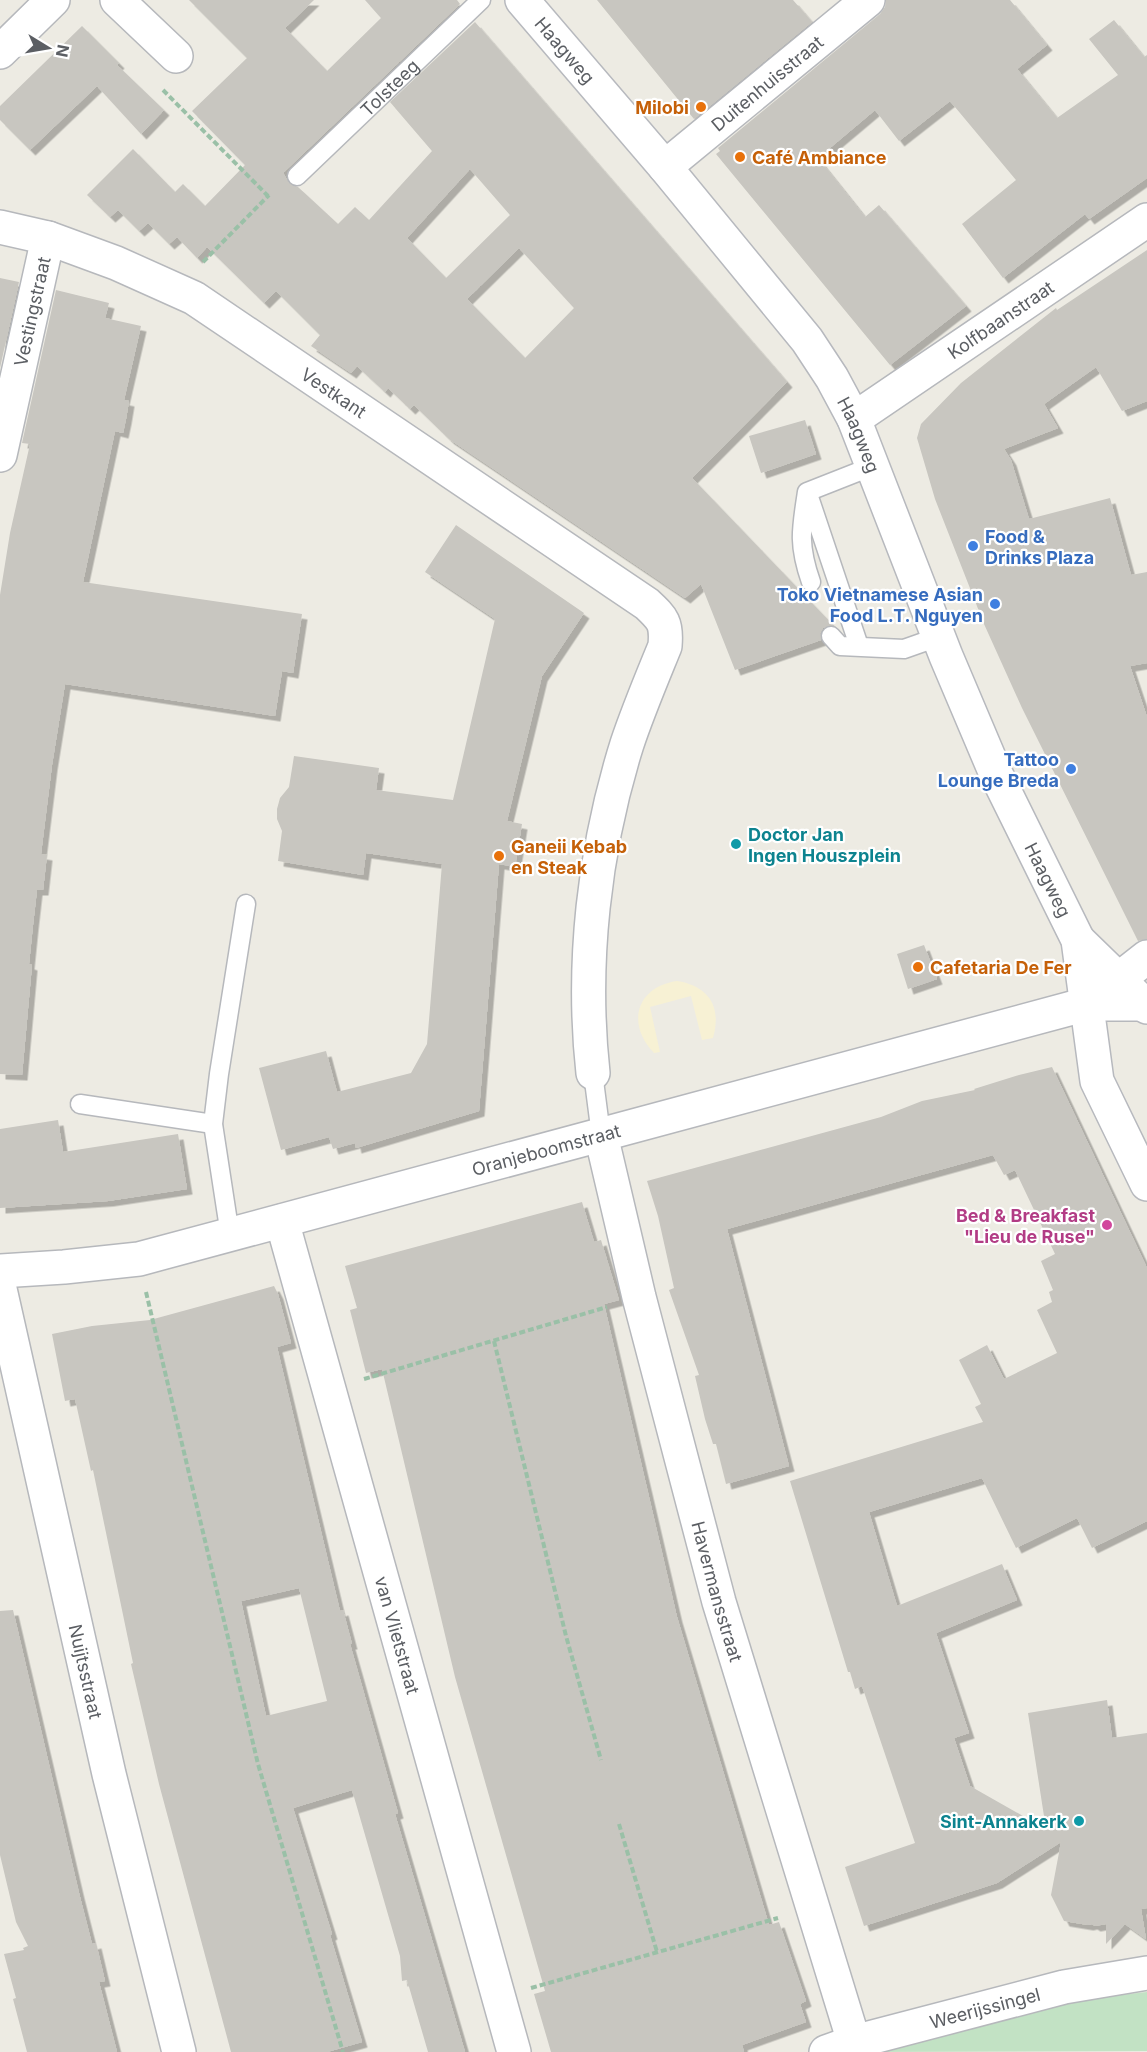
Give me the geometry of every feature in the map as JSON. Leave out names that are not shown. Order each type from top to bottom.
[{"type":"street","points":[[0,52],[53,0]]},
{"type":"street","points":[[117,0],[176,56]]},
{"type":"street","name":"Haagweg","points":[[522,0],[665,167],[807,340],[832,378],[854,418],[938,637],[996,774],[1078,940],[1096,1081],[1147,1184]]},
{"type":"street","name":"Duitenhuisstraat","points":[[665,167],[868,0]]},
{"type":"street","name":"Kolfbaanstraat","points":[[854,418],[1147,220]]},
{"type":"street","name":"Vestkant","points":[[0,227],[48,238],[116,263],[194,298],[647,604],[661,617],[666,630],[664,646],[627,744],[600,857],[592,919],[589,983],[593,1073]]},
{"type":"street","name":"Vestingstraat","points":[[0,455],[48,238]]},
{"type":"street","name":"Haagweg","points":[[1078,940],[1146,1005]]},
{"type":"street","points":[[1087,1004],[1147,957]]},
{"type":"street","points":[[1087,1004],[1146,1005]]},
{"type":"street","name":"Oranjeboomstraat","points":[[0,1270],[64,1267],[139,1259],[1087,1004]]},
{"type":"street","name":"Havermansstraat","points":[[601,1135],[639,1297],[719,1602],[813,1908],[840,2047]]},
{"type":"street","name":"van Vlietstraat","points":[[282,1221],[514,2052]]},
{"type":"street","name":"Nuijtsstraat","points":[[0,1289],[109,1774],[179,2052]]},
{"type":"street","name":"Weerijssingel","points":[[840,2047],[1064,1987],[1147,1973]]},
{"type":"lane","name":"Tolsteeg","points":[[297,176],[481,0]]},
{"type":"lane","points":[[807,492],[873,466]]},
{"type":"lane","points":[[807,492],[800,533],[804,562],[811,582]]},
{"type":"lane","points":[[807,492],[859,646]]},
{"type":"lane","points":[[831,636],[840,646],[904,649],[938,637]]},
{"type":"lane","points":[[230,1234],[213,1124],[246,904]]},
{"type":"lane","points":[[593,1073],[601,1135]]},
{"type":"lane","points":[[80,1104],[213,1124]]},
{"type":"path","points":[[176,56],[185,64],[162,88],[268,196]]},
{"type":"path","points":[[175,290],[268,196],[297,176]]},
{"type":"path","points":[[139,1259],[258,1764],[343,2052]]},
{"type":"path","points":[[329,1389],[639,1297]]},
{"type":"path","points":[[494,1341],[566,1636],[601,1760]]},
{"type":"path","points":[[620,1824],[657,1953]]},
{"type":"path","points":[[498,1998],[813,1908]]},
{"type":"green space","points":[[1147,1992],[1147,2051],[857,2052],[1065,2001]]},
{"type":"sand","points":[[677,981],[697,988],[710,1000],[716,1017],[713,1038],[702,1040],[691,996],[650,1007],[660,1052],[654,1053],[645,1042],[640,1030],[638,1019],[640,1008],[644,999],[652,991]]},
{"type":"building","points":[[189,0],[314,0],[285,28],[327,71],[381,18],[365,0],[457,0],[460,4],[283,173],[289,183],[298,187],[338,224],[355,207],[369,220],[432,151],[390,102],[475,22],[787,382],[692,478],[833,625],[823,628],[820,633],[821,640],[735,670],[701,584],[685,598],[449,439],[414,405],[410,409],[388,388],[385,392],[357,366],[351,373],[311,346],[320,335],[276,291],[264,303],[207,247],[197,258],[177,237],[169,244],[148,223],[139,231],[118,210],[110,217],[87,195],[133,149],[175,192],[183,184],[205,206],[245,165],[192,111],[247,58]],"holes":[[[470,169],[510,215],[446,278],[407,238]],[[519,248],[574,308],[525,358],[467,299]]]},
{"type":"building","points":[[597,0],[793,0],[812,22],[694,119]]},
{"type":"building","points":[[886,0],[1010,0],[1047,45],[1017,69],[1057,118],[1118,75],[1089,39],[1114,20],[1144,57],[1147,55],[1147,178],[1089,219],[1085,214],[1003,278],[962,224],[1016,180],[950,101],[899,141],[875,110],[818,158],[865,217],[879,205],[966,306],[890,365],[716,154],[720,151],[718,148],[880,14],[885,7]]},
{"type":"building","points":[[82,26],[119,63],[117,65],[164,110],[141,134],[97,86],[30,150],[0,120],[0,106]]},
{"type":"building","points":[[1147,250],[1147,401],[1122,411],[1096,367],[1044,404],[1058,428],[1004,449],[1011,460],[1029,519],[1110,498],[1131,575],[1147,572],[1147,663],[1130,666],[1147,717],[1147,939],[1138,941],[1022,708],[984,624],[935,499],[917,438],[921,424],[961,383],[1056,308],[1057,310]]},
{"type":"building","points":[[0,278],[19,282],[0,368]]},
{"type":"building","points":[[56,290],[109,303],[105,318],[141,326],[124,400],[129,401],[123,433],[115,431],[83,582],[302,614],[293,673],[282,671],[275,716],[65,684],[41,854],[47,855],[43,890],[37,890],[33,925],[29,964],[32,965],[22,1075],[0,1074],[0,595],[10,533],[30,444],[22,443]]},
{"type":"building","points":[[805,420],[816,454],[761,473],[749,436]]},
{"type":"building","points":[[456,525],[584,613],[542,676],[507,821],[522,824],[515,867],[499,864],[479,1111],[356,1148],[355,1143],[333,1149],[329,1137],[281,1150],[259,1068],[326,1051],[337,1092],[411,1073],[427,1044],[442,864],[366,853],[363,875],[278,861],[282,831],[277,819],[277,809],[280,798],[289,787],[294,756],[379,768],[376,790],[453,800],[495,619],[425,572]]},
{"type":"building","points":[[924,945],[937,979],[908,989],[897,954]]},
{"type":"building","points":[[1052,1067],[1147,1268],[1147,1521],[1092,1548],[1077,1518],[1016,1548],[982,1478],[869,1512],[897,1606],[1002,1564],[1017,1600],[936,1633],[969,1733],[954,1738],[970,1786],[1046,1829],[1028,1713],[1107,1700],[1112,1738],[1147,1733],[1147,1908],[1141,1909],[1146,1939],[1125,1924],[1106,1944],[1106,1924],[1095,1926],[1064,1921],[1051,1895],[1061,1842],[997,1883],[864,1926],[845,1867],[915,1843],[862,1686],[855,1689],[850,1672],[848,1672],[790,1481],[983,1422],[975,1407],[981,1404],[959,1360],[987,1345],[1004,1379],[1057,1353],[1037,1310],[1052,1302],[1049,1292],[1053,1290],[1041,1261],[1055,1254],[1015,1170],[1004,1175],[993,1155],[727,1229],[789,1466],[726,1484],[716,1444],[713,1444],[705,1419],[695,1376],[699,1375],[669,1290],[674,1288],[658,1216],[647,1181],[881,1117],[922,1101],[975,1090]]},
{"type":"building","points":[[58,1120],[63,1152],[178,1134],[187,1189],[108,1201],[0,1208],[0,1129]]},
{"type":"building","points":[[582,1202],[594,1242],[601,1240],[619,1300],[604,1304],[677,1617],[769,1925],[779,1922],[806,2001],[800,2004],[806,2022],[742,2045],[744,2052],[551,2052],[534,1994],[545,1991],[455,1677],[382,1369],[366,1373],[350,1310],[357,1308],[345,1266]]},
{"type":"building","points":[[274,1286],[278,1294],[291,1343],[277,1347],[340,1611],[343,1610],[352,1644],[350,1644],[398,1813],[395,1814],[465,2052],[428,2052],[407,1980],[402,1981],[400,1956],[352,1790],[293,1808],[362,2042],[327,2052],[231,2052],[159,1784],[131,1664],[133,1663],[93,1470],[91,1471],[75,1399],[65,1401],[52,1334],[92,1326],[150,1320]],"holes":[[[299,1588],[327,1701],[266,1716],[241,1601]]]},
{"type":"building","points":[[13,1610],[79,1893],[92,1944],[96,1943],[105,1981],[99,1982],[117,2052],[27,2052],[13,1999],[16,1998],[4,1954],[24,1950],[23,1948],[28,1946],[16,1922],[0,1855],[0,1611]]},
{"type":"place","name":"Milobi","points":[[701,107]]},
{"type":"place","name":"Café Ambiance","points":[[740,157]]},
{"type":"place","name":"Food & Drinks Plaza","points":[[973,546]]},
{"type":"place","name":"Toko Vietnamese Asian Food L.T. Nguyen","points":[[995,604]]},
{"type":"place","name":"Tattoo Lounge Breda","points":[[1071,769]]},
{"type":"place","name":"Doctor Jan Ingen Houszplein","points":[[736,844]]},
{"type":"place","name":"Ganeii Kebab en Steak","points":[[499,856]]},
{"type":"place","name":"Cafetaria De Fer","points":[[918,967]]},
{"type":"place","name":"Bed & Breakfast \"Lieu de Ruse\"","points":[[1107,1225]]},
{"type":"place","name":"Sint-Annakerk","points":[[1079,1821]]}]
